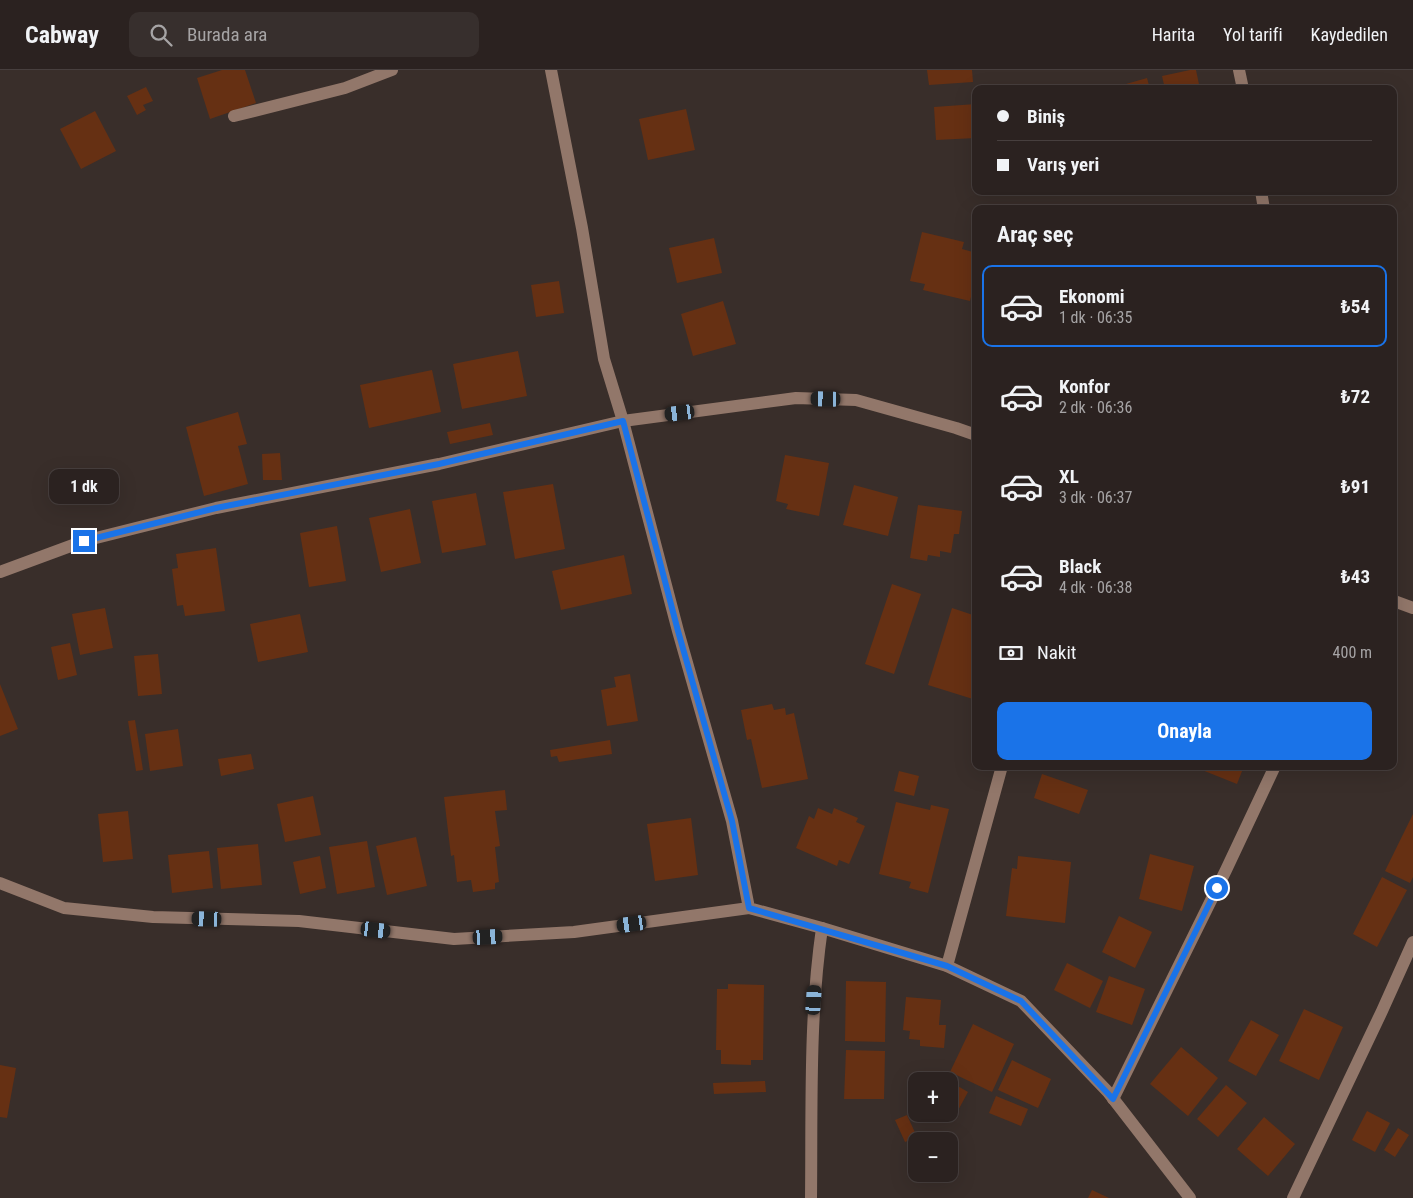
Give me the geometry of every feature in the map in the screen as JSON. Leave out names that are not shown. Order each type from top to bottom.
[{"type":"street","points":[[234,116],[345,88],[392,70]]},
{"type":"street","points":[[551,70],[582,228],[604,359],[623,421],[678,631],[732,821],[749,908]]},
{"type":"street","points":[[1239,70],[1242,85]]},
{"type":"street","points":[[0,572],[84,541],[216,508],[439,464],[623,421],[796,398],[856,400],[972,434]]},
{"type":"street","points":[[1397,602],[1413,608]]},
{"type":"street","points":[[947,966],[1001,770]]},
{"type":"street","points":[[1113,1099],[1222,879],[1273,770]]},
{"type":"street","points":[[0,883],[64,908],[153,917],[299,921],[454,939],[574,932],[749,908],[947,966],[1021,1001],[1113,1099],[1190,1198]]},
{"type":"street","points":[[811,1198],[812,1015],[822,928]]},
{"type":"street","points":[[1293,1198],[1413,942]]},
{"type":"building","points":[[222,70],[245,70],[256,103],[210,119],[197,78]]},
{"type":"building","points":[[927,70],[972,70],[973,82],[929,85]]},
{"type":"building","points":[[1196,70],[1199,85],[1164,85],[1162,76]]},
{"type":"building","points":[[1147,78],[1149,85],[1126,85]]},
{"type":"building","points":[[146,87],[153,101],[143,105],[146,110],[137,115],[127,96]]},
{"type":"building","points":[[972,104],[972,138],[936,140],[934,107]]},
{"type":"building","points":[[686,109],[695,150],[648,160],[639,119]]},
{"type":"building","points":[[95,111],[116,151],[81,169],[60,129]]},
{"type":"building","points":[[922,232],[964,242],[962,249],[972,252],[972,293],[970,301],[923,290],[925,284],[910,281]]},
{"type":"building","points":[[714,238],[722,273],[677,283],[669,248]]},
{"type":"building","points":[[559,281],[564,313],[536,317],[531,285]]},
{"type":"building","points":[[723,301],[736,344],[693,356],[681,314]]},
{"type":"building","points":[[518,351],[527,396],[462,409],[453,364]]},
{"type":"building","points":[[432,370],[441,412],[369,428],[360,385]]},
{"type":"building","points":[[238,412],[247,444],[238,446],[248,484],[204,496],[186,427]]},
{"type":"building","points":[[490,423],[493,435],[450,444],[447,432]]},
{"type":"building","points":[[280,453],[282,480],[263,480],[262,454]]},
{"type":"building","points":[[785,455],[829,463],[819,516],[786,509],[788,504],[776,501]]},
{"type":"building","points":[[553,484],[565,549],[515,559],[503,492]]},
{"type":"building","points":[[854,485],[898,497],[888,536],[843,525]]},
{"type":"building","points":[[476,493],[486,545],[442,553],[432,501]]},
{"type":"building","points":[[918,505],[962,511],[959,534],[954,534],[951,553],[940,551],[940,557],[928,555],[927,561],[910,558]]},
{"type":"building","points":[[410,509],[421,563],[381,572],[369,518]]},
{"type":"building","points":[[337,526],[346,581],[309,587],[300,533]]},
{"type":"building","points":[[216,548],[225,611],[185,616],[183,605],[177,606],[172,569],[178,568],[176,554]]},
{"type":"building","points":[[624,555],[632,594],[561,610],[552,571]]},
{"type":"building","points":[[892,584],[921,594],[894,674],[865,664]]},
{"type":"building","points":[[105,608],[113,648],[80,655],[72,614]]},
{"type":"building","points":[[952,608],[972,615],[972,699],[928,685]]},
{"type":"building","points":[[300,614],[308,652],[258,662],[250,624]]},
{"type":"building","points":[[70,643],[77,675],[58,680],[51,647]]},
{"type":"building","points":[[158,654],[162,694],[138,696],[134,656]]},
{"type":"building","points":[[630,674],[638,721],[607,726],[601,690],[616,687],[614,677]]},
{"type":"building","points":[[0,684],[18,729],[0,736]]},
{"type":"building","points":[[772,704],[774,710],[785,708],[786,715],[794,713],[808,779],[762,788],[751,739],[747,740],[741,710]]},
{"type":"building","points":[[135,720],[143,770],[136,771],[128,721]]},
{"type":"building","points":[[178,729],[183,766],[150,771],[145,734]]},
{"type":"building","points":[[610,740],[612,754],[559,762],[557,756],[551,757],[550,750]]},
{"type":"building","points":[[251,754],[254,769],[221,776],[218,759]]},
{"type":"building","points":[[1202,770],[1242,770],[1237,784]]},
{"type":"building","points":[[899,771],[919,776],[914,796],[894,791]]},
{"type":"building","points":[[1042,774],[1088,790],[1079,814],[1034,798]]},
{"type":"building","points":[[505,790],[507,810],[495,811],[500,846],[495,847],[499,882],[495,883],[495,889],[473,892],[471,880],[457,882],[454,855],[451,856],[444,797]]},
{"type":"building","points":[[313,796],[321,835],[285,842],[277,804]]},
{"type":"building","points":[[896,802],[930,810],[931,805],[949,809],[928,893],[909,888],[911,882],[879,874]]},
{"type":"building","points":[[818,808],[832,814],[834,808],[858,818],[856,822],[865,826],[849,864],[839,860],[837,866],[796,848],[809,816],[814,819]]},
{"type":"building","points":[[128,811],[133,859],[103,862],[98,814]]},
{"type":"building","points":[[1413,814],[1413,877],[1410,883],[1385,871]]},
{"type":"building","points":[[691,818],[698,875],[655,881],[647,824]]},
{"type":"building","points":[[416,837],[427,886],[387,895],[376,846]]},
{"type":"building","points":[[367,841],[375,887],[337,894],[329,847]]},
{"type":"building","points":[[258,844],[262,885],[221,889],[217,848]]},
{"type":"building","points":[[209,851],[213,888],[172,893],[168,855]]},
{"type":"building","points":[[1150,854],[1194,866],[1182,911],[1139,899]]},
{"type":"building","points":[[320,856],[326,888],[300,894],[293,862]]},
{"type":"building","points":[[1018,856],[1071,862],[1065,923],[1006,916],[1012,868],[1017,869]]},
{"type":"building","points":[[1382,877],[1407,890],[1377,947],[1353,934]]},
{"type":"building","points":[[1119,916],[1152,932],[1135,968],[1102,952]]},
{"type":"building","points":[[1067,963],[1103,981],[1090,1008],[1054,990]]},
{"type":"building","points":[[1109,976],[1145,989],[1132,1025],[1096,1012]]},
{"type":"building","points":[[846,981],[886,982],[885,1042],[845,1041]]},
{"type":"building","points":[[728,984],[764,985],[763,1060],[751,1060],[751,1065],[721,1064],[721,1050],[716,1050],[717,989],[728,989]]},
{"type":"building","points":[[906,997],[941,1000],[939,1025],[946,1025],[944,1048],[920,1046],[920,1040],[909,1039],[910,1031],[903,1030]]},
{"type":"building","points":[[1304,1009],[1343,1027],[1319,1080],[1279,1061]]},
{"type":"building","points":[[1251,1020],[1279,1035],[1256,1076],[1228,1061]]},
{"type":"building","points":[[973,1024],[1014,1044],[992,1092],[958,1076],[958,1072],[950,1072]]},
{"type":"building","points":[[1181,1047],[1218,1078],[1188,1116],[1150,1084]]},
{"type":"building","points":[[846,1050],[885,1051],[884,1099],[844,1099]]},
{"type":"building","points":[[1012,1060],[1051,1079],[1038,1108],[998,1090]]},
{"type":"building","points":[[0,1065],[16,1068],[7,1118],[0,1117]]},
{"type":"building","points":[[765,1081],[766,1092],[714,1094],[713,1083]]},
{"type":"building","points":[[1226,1085],[1247,1103],[1218,1137],[1197,1119]]},
{"type":"building","points":[[958,1086],[968,1092],[958,1110]]},
{"type":"building","points":[[996,1096],[1028,1109],[1021,1126],[989,1113]]},
{"type":"building","points":[[1367,1111],[1390,1123],[1375,1152],[1352,1140]]},
{"type":"building","points":[[907,1115],[908,1122],[910,1122],[915,1132],[908,1132],[908,1141],[905,1142],[895,1120]]},
{"type":"building","points":[[1264,1117],[1295,1144],[1268,1176],[1237,1149]]},
{"type":"building","points":[[1398,1128],[1409,1135],[1395,1157],[1384,1150]]},
{"type":"building","points":[[1092,1190],[1109,1198],[1088,1198]]},
{"type":"route","points":[[84,541],[216,508],[439,464],[623,421],[678,631],[732,821],[749,908],[947,966],[1021,1001],[1113,1099],[1217,888]]}]
